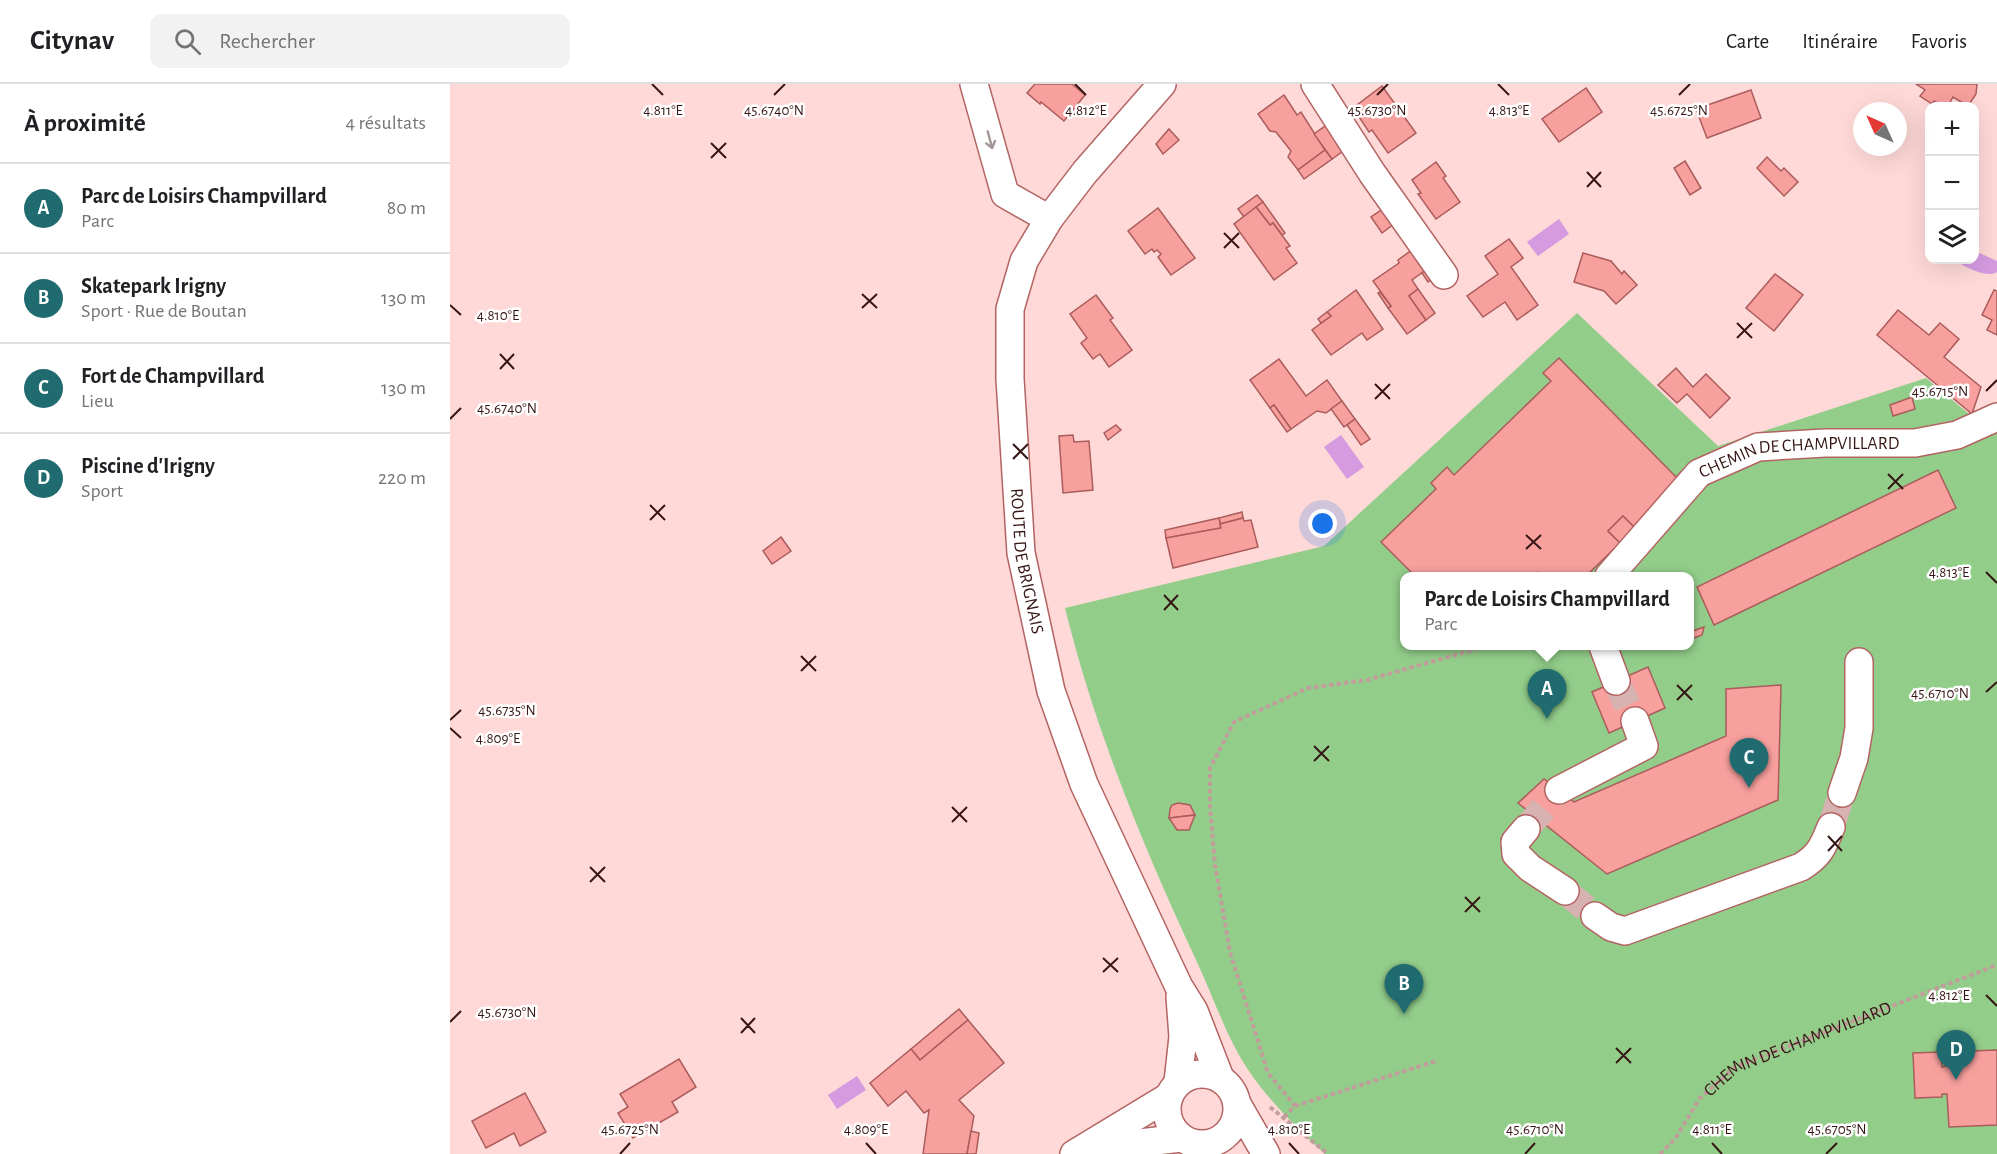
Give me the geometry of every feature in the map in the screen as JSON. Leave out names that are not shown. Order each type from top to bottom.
[{"type":"street","points":[[974,84],[1005,194],[1049,219]]},
{"type":"street","name":"ROUTE DE BRIGNAIS","points":[[1162,84],[1085,172],[1049,219],[1024,261],[1010,309],[1010,379],[1021,553],[1051,691],[1084,784],[1179,987],[1194,1011],[1220,1078]]},
{"type":"street","points":[[1315,84],[1372,173],[1444,275]]},
{"type":"street","name":"CHEMIN DE CHAMPVILLARD","points":[[1612,572],[1699,472],[1758,447],[1825,443],[1915,443],[1957,435],[1997,417]]},
{"type":"street","points":[[1605,650],[1616,681]]},
{"type":"street","points":[[1842,793],[1854,758],[1859,728],[1859,662]]},
{"type":"street","points":[[1559,790],[1644,746],[1635,721]]},
{"type":"street","points":[[1595,916],[1611,927],[1624,930],[1801,867],[1815,858],[1831,827]]},
{"type":"street","points":[[1526,829],[1515,842],[1516,855],[1530,868],[1565,891]]},
{"type":"street","name":"ROUTE DE BRIGNAIS","points":[[1173,1090],[1183,1037],[1179,987]]},
{"type":"street","points":[[1074,1154],[1173,1090],[1189,1076],[1206,1074],[1220,1078],[1229,1086],[1265,1153]]},
{"type":"street","points":[[1173,1090],[1166,1108],[1168,1120],[1173,1129],[1181,1138],[1205,1145],[1228,1134],[1235,1123],[1237,1104]]},
{"type":"street","points":[[1092,1154],[1140,1143],[1181,1138]]},
{"type":"street","points":[[1217,1141],[1265,1153]]},
{"type":"path","points":[[1295,1106],[1268,1073],[1230,952],[1215,866],[1210,807],[1210,768],[1234,722],[1308,688],[1367,680],[1470,650]]},
{"type":"path","name":"CHEMIN DE CHAMPVILLARD","points":[[1660,1154],[1675,1139],[1700,1098],[1735,1067],[1997,965]]},
{"type":"path","points":[[1328,1154],[1284,1117],[1295,1106],[1436,1061]]},
{"type":"green space","points":[[1577,313],[1718,446],[1926,378],[1992,433],[1997,434],[1997,1154],[1325,1154],[1286,1116],[1259,1085],[1242,1061],[1228,1033],[1157,874],[1122,787],[1091,698],[1065,608],[1324,546]]},
{"type":"shaded area","points":[[1559,219],[1569,234],[1538,256],[1527,242]]},
{"type":"shaded area","points":[[1979,253],[1997,261],[1997,272],[1993,274],[1981,273],[1962,264],[1979,264]]},
{"type":"shaded area","points":[[1341,435],[1364,467],[1347,479],[1324,447]]},
{"type":"shaded area","points":[[857,1076],[866,1090],[837,1109],[828,1095]]},
{"type":"building","points":[[1035,84],[1072,84],[1085,95],[1064,121],[1027,93]]},
{"type":"building","points":[[1916,84],[1977,84],[1976,94],[1971,102],[1961,102],[1953,97],[1950,102],[1929,102],[1920,96],[1925,90]]},
{"type":"building","points":[[1382,86],[1416,133],[1388,153],[1372,130],[1369,132],[1353,108]]},
{"type":"building","points":[[1586,88],[1602,112],[1559,142],[1542,119]]},
{"type":"building","points":[[1751,90],[1761,118],[1707,138],[1696,109]]},
{"type":"building","points":[[1284,95],[1297,115],[1301,112],[1325,150],[1298,170],[1288,157],[1291,151],[1276,132],[1270,131],[1258,114]]},
{"type":"building","points":[[1328,124],[1346,149],[1332,159],[1314,134]]},
{"type":"building","points":[[1169,129],[1179,140],[1163,154],[1156,144]]},
{"type":"building","points":[[1325,150],[1332,159],[1304,179],[1298,170]]},
{"type":"building","points":[[1767,157],[1781,171],[1784,168],[1798,182],[1784,196],[1757,168]]},
{"type":"building","points":[[1685,161],[1701,188],[1690,195],[1674,168]]},
{"type":"building","points":[[1436,162],[1446,176],[1443,178],[1460,202],[1436,219],[1418,194],[1421,193],[1412,180]]},
{"type":"building","points":[[1257,195],[1263,202],[1244,217],[1238,209]]},
{"type":"building","points":[[1263,202],[1285,233],[1282,235],[1273,223],[1270,225],[1256,207]]},
{"type":"building","points":[[1387,206],[1398,221],[1382,233],[1371,217]]},
{"type":"building","points":[[1256,207],[1270,225],[1273,223],[1290,246],[1286,248],[1297,263],[1274,280],[1234,224]]},
{"type":"building","points":[[1158,208],[1195,258],[1171,275],[1158,257],[1161,254],[1152,249],[1145,254],[1128,231]]},
{"type":"building","points":[[1509,239],[1523,258],[1511,267],[1538,305],[1517,320],[1505,302],[1483,317],[1467,296],[1498,274],[1485,256]]},
{"type":"building","points":[[1416,247],[1430,267],[1412,280],[1418,289],[1409,296],[1426,320],[1407,334],[1388,308],[1391,306],[1373,281],[1399,263],[1398,260]]},
{"type":"building","points":[[1583,253],[1611,261],[1622,274],[1624,271],[1637,285],[1616,304],[1604,291],[1574,282]]},
{"type":"building","points":[[1430,267],[1437,276],[1428,282],[1422,273]]},
{"type":"building","points":[[1775,274],[1803,295],[1774,331],[1746,308]]},
{"type":"building","points":[[1418,289],[1435,313],[1426,320],[1409,296]]},
{"type":"building","points":[[1356,290],[1383,329],[1367,340],[1362,333],[1331,355],[1312,330],[1331,316],[1327,312]]},
{"type":"building","points":[[1994,290],[1997,291],[1997,335],[1987,330],[1992,320],[1982,315]]},
{"type":"building","points":[[1380,292],[1391,306],[1388,308],[1378,293]]},
{"type":"building","points":[[1096,295],[1113,318],[1110,320],[1132,350],[1109,367],[1100,354],[1093,359],[1081,343],[1087,338],[1070,314]]},
{"type":"building","points":[[1898,310],[1929,335],[1940,323],[1959,339],[1944,357],[1981,387],[1972,414],[1877,335]]},
{"type":"building","points":[[1327,312],[1331,316],[1321,323],[1318,319]]},
{"type":"building","points":[[1559,358],[1676,477],[1682,471],[1687,476],[1635,528],[1623,516],[1608,531],[1620,543],[1590,572],[1411,572],[1381,542],[1436,489],[1431,483],[1447,467],[1454,475],[1551,381],[1543,373]]},
{"type":"building","points":[[1279,359],[1306,396],[1327,380],[1342,401],[1326,413],[1317,411],[1291,429],[1274,405],[1270,408],[1250,380]]},
{"type":"building","points":[[1676,368],[1693,387],[1706,374],[1730,398],[1710,418],[1687,394],[1677,403],[1658,385]]},
{"type":"building","points":[[1912,397],[1915,409],[1893,416],[1890,405]]},
{"type":"building","points":[[1342,401],[1355,419],[1344,427],[1331,409]]},
{"type":"building","points":[[1274,405],[1291,429],[1287,432],[1270,408]]},
{"type":"building","points":[[1355,419],[1370,439],[1361,445],[1347,425]]},
{"type":"building","points":[[1116,425],[1121,430],[1108,440],[1104,433]]},
{"type":"building","points":[[1073,435],[1074,442],[1089,441],[1093,490],[1063,493],[1059,436]]},
{"type":"building","points":[[1938,470],[1956,508],[1714,625],[1697,587]]},
{"type":"building","points":[[1242,512],[1243,518],[1220,524],[1219,518]]},
{"type":"building","points":[[1623,516],[1635,528],[1620,543],[1608,531]]},
{"type":"building","points":[[1219,518],[1221,528],[1166,538],[1165,530]]},
{"type":"building","points":[[1243,518],[1244,521],[1251,520],[1258,547],[1173,568],[1166,538],[1221,528],[1220,524]]},
{"type":"building","points":[[781,537],[791,551],[772,564],[763,551]]},
{"type":"building","points":[[1704,627],[1702,635],[1694,638],[1694,631]]},
{"type":"building","points":[[1648,667],[1665,708],[1609,733],[1592,692]]},
{"type":"building","points":[[1781,685],[1778,800],[1607,874],[1518,803],[1544,779],[1574,802],[1726,736],[1726,689]]},
{"type":"building","points":[[1178,803],[1190,805],[1195,815],[1169,818],[1172,805]]},
{"type":"building","points":[[1195,815],[1189,830],[1177,830],[1169,818]]},
{"type":"building","points":[[959,1009],[968,1020],[920,1060],[911,1049]]},
{"type":"building","points":[[968,1020],[1004,1063],[959,1100],[974,1116],[967,1154],[923,1154],[929,1110],[924,1113],[906,1091],[888,1106],[870,1083],[911,1049],[920,1060]]},
{"type":"building","points":[[1997,1050],[1997,1125],[1949,1127],[1947,1094],[1942,1094],[1942,1097],[1915,1098],[1913,1053],[1941,1052],[1942,1067],[1946,1066],[1946,1052]]},
{"type":"building","points":[[679,1059],[696,1087],[672,1102],[678,1112],[633,1138],[618,1113],[628,1107],[620,1094]]},
{"type":"building","points":[[525,1093],[546,1132],[520,1146],[514,1133],[486,1148],[472,1121]]},
{"type":"building","points":[[971,1131],[979,1133],[976,1154],[967,1154]]},
{"type":"tunnel","points":[[1616,681],[1635,721]]},
{"type":"tunnel","points":[[1526,829],[1559,790]]},
{"type":"tunnel","points":[[1831,827],[1842,793]]},
{"type":"tunnel","points":[[1565,891],[1595,916]]},
{"type":"place","name":"Parc de Loisirs Champvillard","points":[[1547,719]]},
{"type":"place","name":"Fort de Champvillard","points":[[1749,788]]},
{"type":"place","name":"Skatepark Irigny","points":[[1404,1014]]},
{"type":"place","name":"Piscine d'Irigny","points":[[1956,1080]]}]
